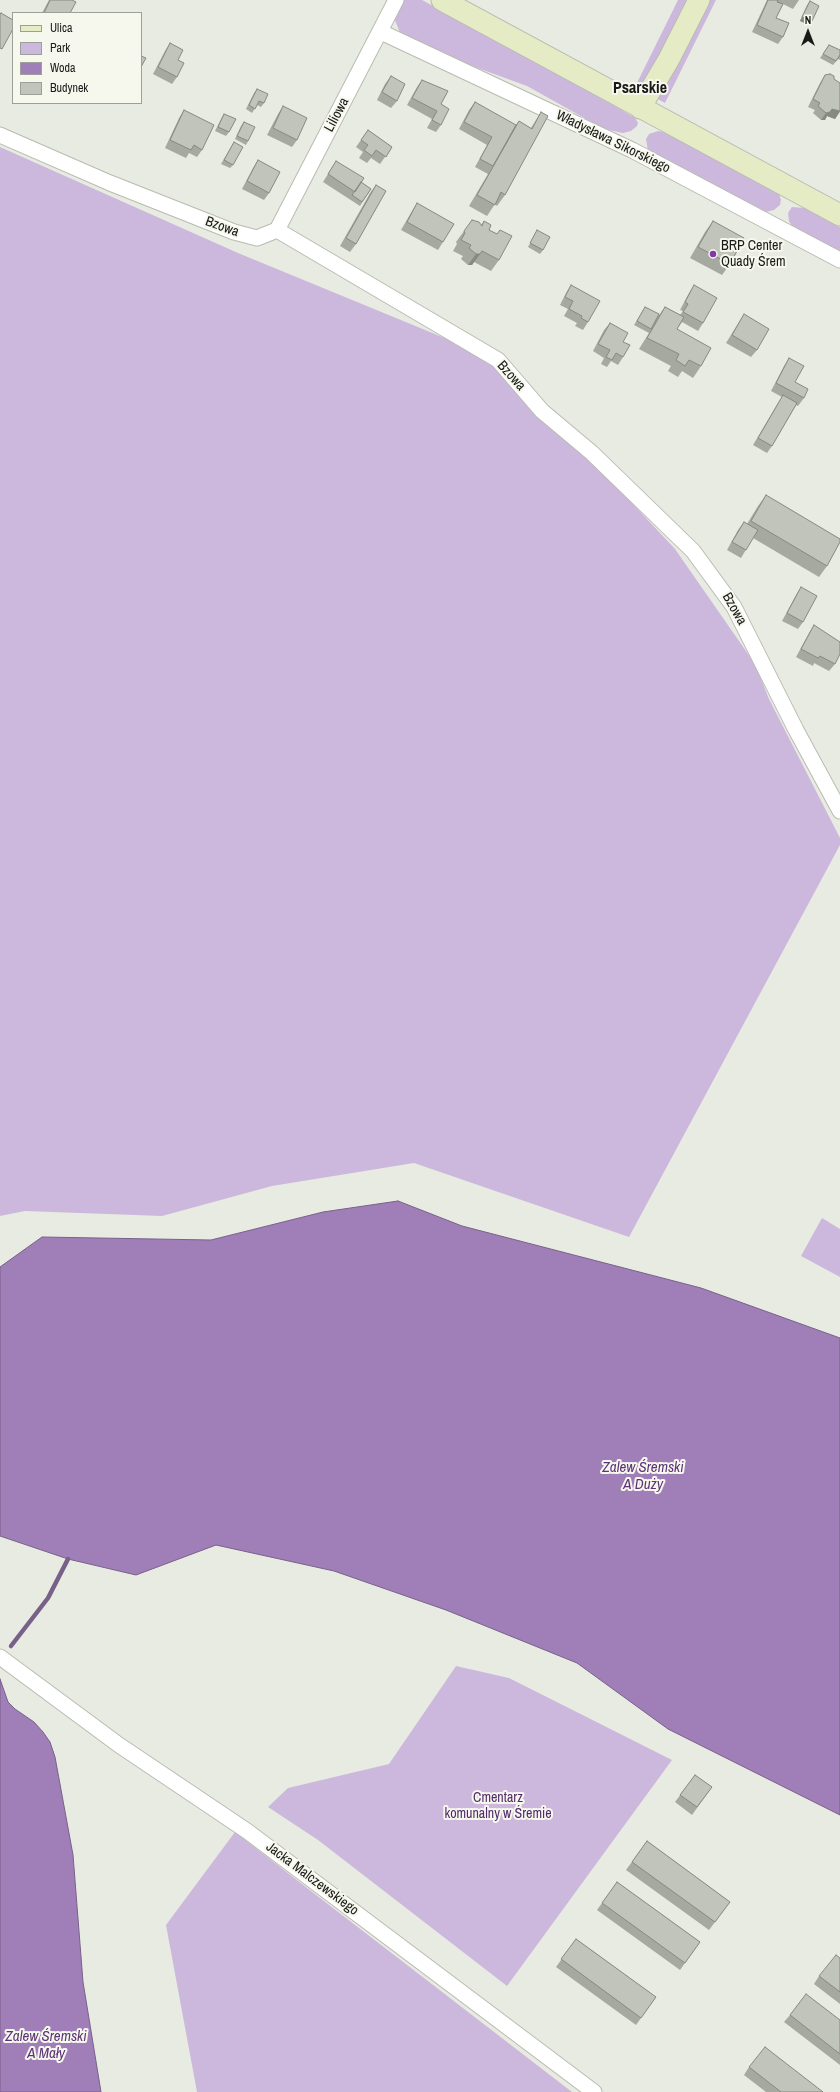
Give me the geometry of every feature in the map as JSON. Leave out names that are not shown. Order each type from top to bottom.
[{"type":"main road","points":[[442,0],[840,215]]},
{"type":"main road","points":[[640,108],[669,59],[699,0]]},
{"type":"street","name":"Liliowa","points":[[277,230],[381,32],[396,0]]},
{"type":"street","name":"Władysława Sikorskiego","points":[[381,32],[632,150],[840,260]]},
{"type":"street","name":"Bzowa","points":[[0,135],[110,183],[234,232],[257,238],[277,230],[498,360],[542,411],[592,453],[694,551],[734,607],[796,730],[840,811]]},
{"type":"street","name":"Jacka Malczewskiego","points":[[0,1657],[119,1746],[247,1830],[594,2092]]},
{"type":"green space","points":[[404,0],[422,0],[448,14],[593,93],[635,118],[638,123],[637,126],[631,131],[623,133],[604,129],[527,86],[453,59],[407,37],[400,33],[393,15]]},
{"type":"green space","points":[[678,0],[716,0],[665,103],[635,87]]},
{"type":"green space","points":[[658,131],[668,133],[775,190],[779,194],[781,200],[780,205],[774,210],[766,212],[758,210],[668,161],[650,154],[646,139],[649,134]]},
{"type":"green space","points":[[0,147],[238,253],[498,360],[675,549],[755,664],[769,699],[840,838],[840,845],[629,1237],[414,1163],[272,1186],[162,1216],[25,1211],[0,1216]]},
{"type":"green space","points":[[792,207],[805,208],[840,227],[840,255],[800,233],[792,226],[789,221],[788,213]]},
{"type":"green space","points":[[822,1218],[840,1229],[840,1277],[801,1256]]},
{"type":"green space","name":"Cmentarz komunalny w Śremie","points":[[456,1666],[509,1678],[672,1760],[507,1986],[318,1840],[268,1807],[288,1788],[389,1764]]},
{"type":"green space","points":[[235,1832],[572,2092],[197,2092],[166,1925]]},
{"type":"water","name":"Zalew Śremski A Duży","points":[[398,1201],[462,1226],[701,1288],[840,1338],[840,1815],[668,1729],[577,1663],[446,1610],[334,1571],[216,1545],[136,1575],[68,1559],[0,1536],[0,1267],[42,1237],[211,1240],[323,1212]]},
{"type":"water","name":"Zalew Śremski A Mały","points":[[0,1679],[8,1702],[15,1709],[34,1722],[43,1732],[50,1742],[55,1757],[73,1855],[83,1982],[101,2092],[0,2092]]},
{"type":"building","points":[[50,0],[72,0],[76,2],[71,12],[44,12]]},
{"type":"building","points":[[768,0],[778,0],[777,2],[783,4],[776,18],[789,23],[783,37],[757,25]]},
{"type":"building","points":[[810,1],[819,6],[812,21],[802,17]]},
{"type":"building","points":[[1,13],[12,19],[12,31],[2,49],[0,48]]},
{"type":"building","points":[[170,43],[183,50],[178,60],[184,63],[177,77],[158,67]]},
{"type":"building","points":[[829,45],[840,50],[840,55],[836,61],[823,54]]},
{"type":"building","points":[[142,56],[146,58],[142,65]]},
{"type":"building","points":[[830,74],[840,83],[840,111],[832,109],[830,112],[826,113],[818,106],[820,103],[813,99],[825,75]]},
{"type":"building","points":[[391,76],[405,84],[397,101],[382,92]]},
{"type":"building","points":[[422,80],[448,91],[441,104],[449,109],[441,125],[432,120],[437,111],[412,98]]},
{"type":"building","points":[[257,89],[268,94],[264,103],[259,101],[255,109],[249,105]]},
{"type":"building","points":[[475,102],[516,125],[493,166],[480,159],[492,137],[464,122]]},
{"type":"building","points":[[283,106],[307,118],[297,140],[273,128]]},
{"type":"building","points":[[184,110],[214,125],[202,150],[194,145],[191,150],[170,140]]},
{"type":"building","points":[[541,112],[548,116],[505,195],[501,192],[495,205],[477,195],[519,121],[532,129]]},
{"type":"building","points":[[224,114],[236,119],[229,132],[218,127]]},
{"type":"building","points":[[244,122],[255,127],[248,141],[237,136]]},
{"type":"building","points":[[368,130],[392,147],[386,157],[376,150],[372,156],[364,150],[368,145],[361,140]]},
{"type":"building","points":[[234,142],[243,147],[233,165],[224,160]]},
{"type":"building","points":[[258,160],[280,172],[269,193],[247,181]]},
{"type":"building","points":[[336,161],[364,178],[355,192],[328,174]]},
{"type":"building","points":[[361,182],[371,189],[362,202],[352,195]]},
{"type":"building","points":[[376,185],[386,191],[356,244],[346,238]]},
{"type":"building","points":[[417,203],[454,224],[443,242],[407,222]]},
{"type":"building","points":[[472,220],[479,222],[482,226],[484,221],[491,225],[489,230],[497,234],[500,230],[512,236],[499,260],[482,251],[480,254],[476,254],[469,248],[471,245],[461,240],[465,233],[464,231]]},
{"type":"building","points":[[713,221],[744,238],[730,264],[698,247]]},
{"type":"building","points":[[537,230],[550,237],[543,250],[530,243]]},
{"type":"building","points":[[571,285],[600,301],[588,322],[581,318],[582,316],[569,309],[573,301],[565,297]]},
{"type":"building","points":[[694,285],[717,298],[703,323],[683,312],[688,304],[685,302]]},
{"type":"building","points":[[645,307],[659,314],[651,329],[637,321]]},
{"type":"building","points":[[665,307],[684,317],[677,329],[711,348],[701,366],[689,360],[685,366],[676,360],[679,354],[647,338]]},
{"type":"building","points":[[744,314],[769,329],[757,350],[732,335]]},
{"type":"building","points":[[610,323],[628,333],[623,342],[630,345],[623,357],[616,353],[612,360],[606,357],[610,350],[598,344]]},
{"type":"building","points":[[789,358],[804,366],[795,382],[808,389],[804,398],[776,383]]},
{"type":"building","points":[[783,395],[797,403],[772,446],[758,438]]},
{"type":"building","points":[[766,495],[840,539],[840,542],[827,566],[751,521]]},
{"type":"building","points":[[744,522],[758,530],[746,550],[732,542]]},
{"type":"building","points":[[801,587],[817,596],[803,622],[787,613]]},
{"type":"building","points":[[814,625],[840,642],[840,654],[835,664],[820,656],[818,658],[801,649]]},
{"type":"building","points":[[695,1775],[712,1787],[697,1807],[680,1795]]},
{"type":"building","points":[[647,1841],[730,1902],[715,1922],[632,1862]]},
{"type":"building","points":[[617,1882],[700,1942],[685,1963],[602,1903]]},
{"type":"building","points":[[576,1939],[656,1997],[641,2018],[561,1959]]},
{"type":"building","points":[[836,1955],[840,1958],[840,1992],[819,1976]]},
{"type":"building","points":[[806,1994],[840,2020],[840,2054],[790,2015]]},
{"type":"building","points":[[765,2047],[823,2092],[781,2092],[749,2067]]},
{"type":"waterway","points":[[11,1646],[48,1598],[68,1559]]},
{"type":"place","name":"BRP Center Quady Śrem","points":[[713,254]]},
{"type":"district","name":"Psarskie","points":[[640,89]]}]
